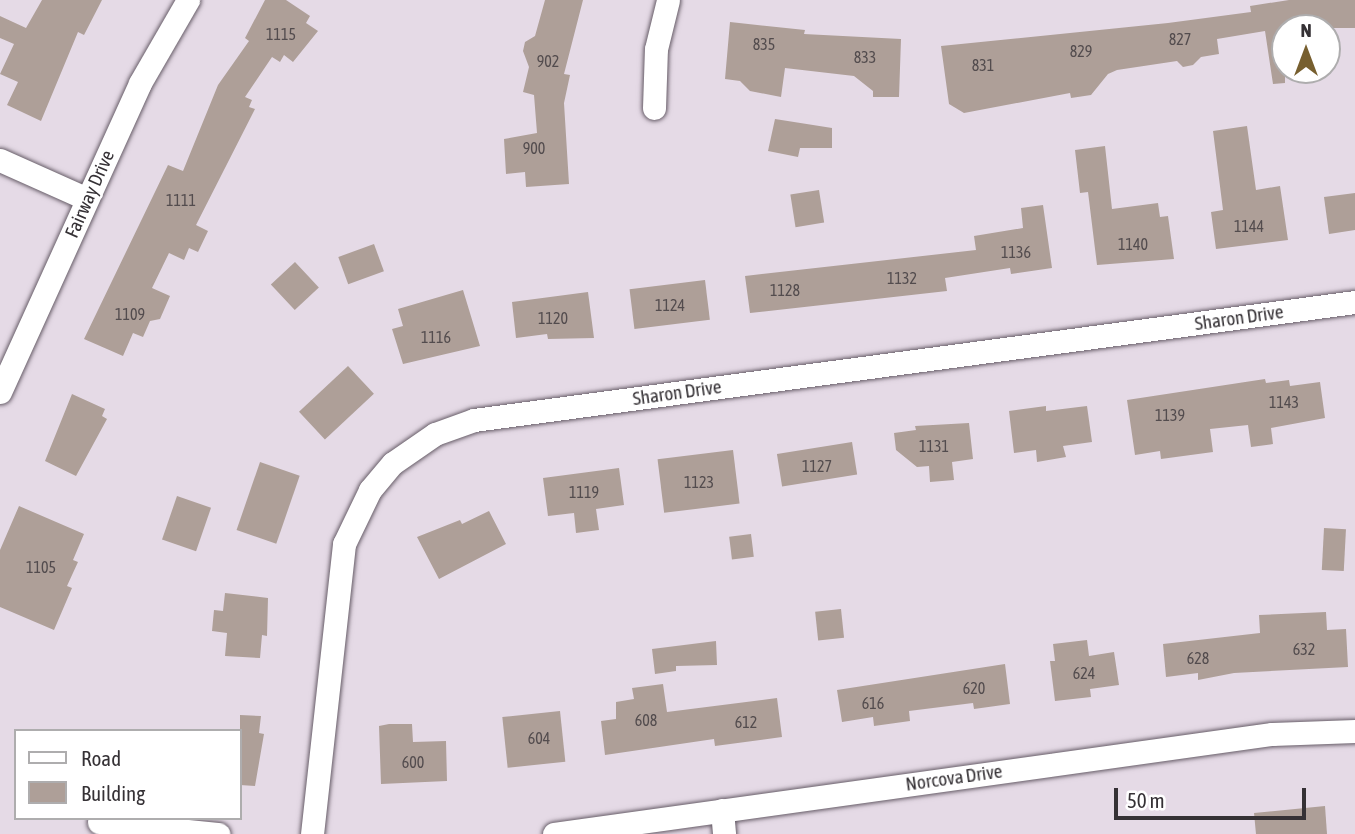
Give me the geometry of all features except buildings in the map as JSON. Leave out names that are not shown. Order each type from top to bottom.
[{"type":"street","name":"Fairway Drive","points":[[0,392],[140,83],[188,0]]},
{"type":"street","points":[[654,108],[656,49],[668,0]]},
{"type":"street","points":[[0,160],[87,199]]},
{"type":"street","name":"Sharon Drive","points":[[312,834],[344,544],[370,490],[394,463],[435,434],[474,420],[1355,302]]},
{"type":"street","name":"Norcova Drive","points":[[554,834],[1272,734],[1355,731]]},
{"type":"street","points":[[722,810],[724,834]]},
{"type":"street","points":[[99,822],[218,834]]}]
